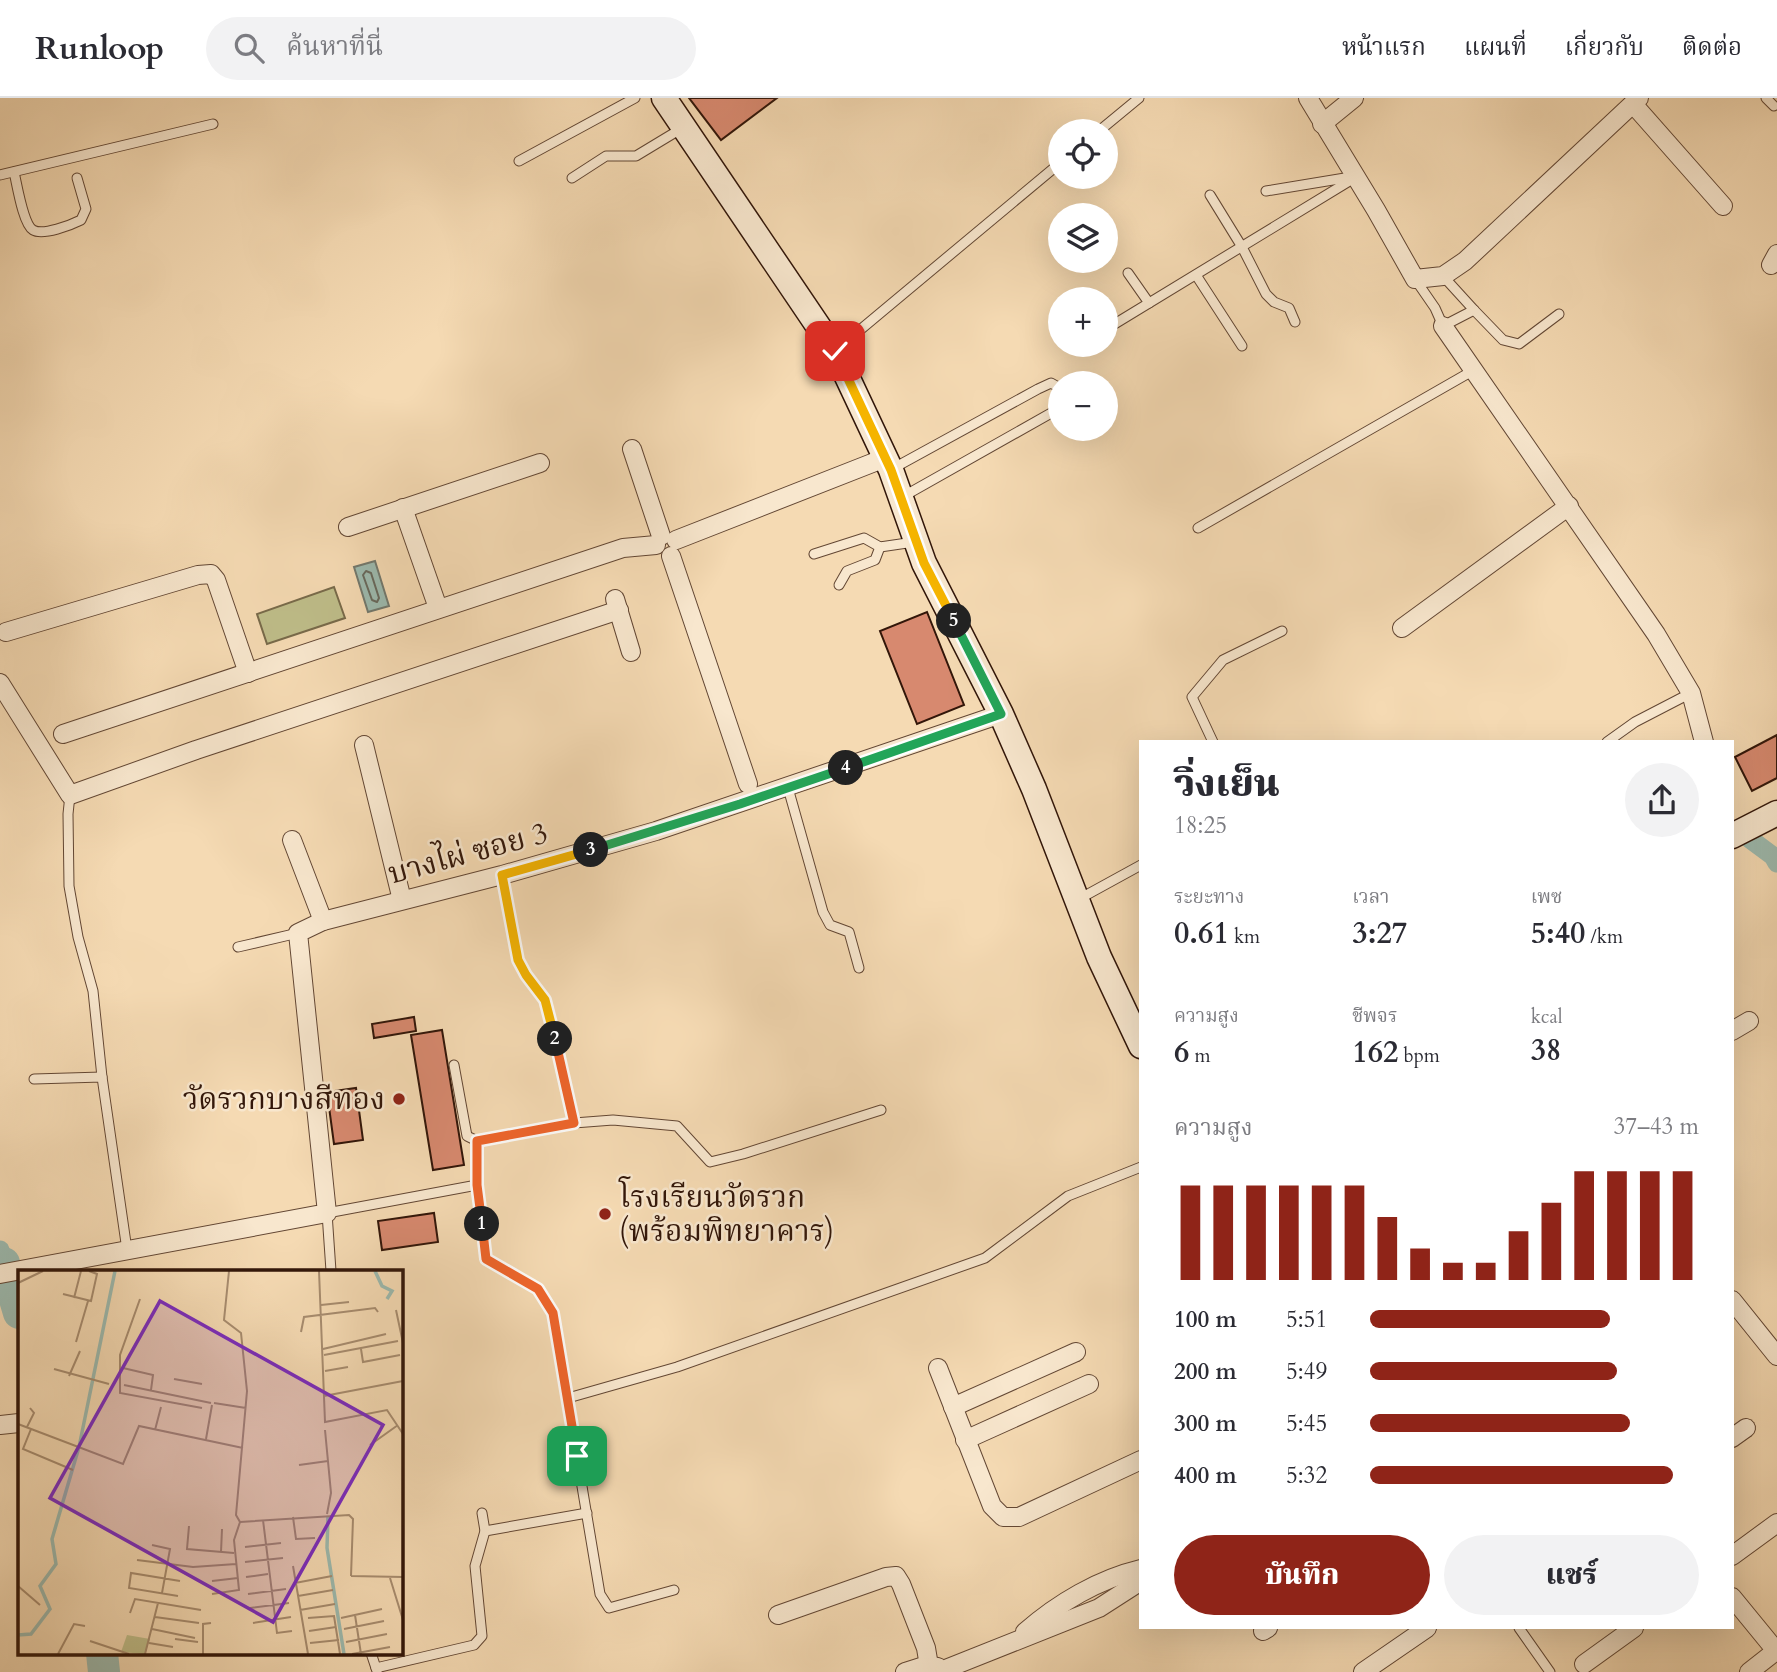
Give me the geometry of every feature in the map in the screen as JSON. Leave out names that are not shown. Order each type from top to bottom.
[{"type":"street","points":[[664,98],[835,351],[888,464],[924,563],[1001,714],[1034,789],[1100,957],[1139,1042]]},
{"type":"street","points":[[1308,98],[1415,279],[1443,276],[1465,261],[1636,101],[1723,206]]},
{"type":"street","points":[[1322,124],[1354,98]]},
{"type":"street","points":[[1443,326],[1656,634],[1691,693],[1703,740]]},
{"type":"street","points":[[632,449],[748,784]]},
{"type":"street","points":[[348,527],[540,463]]},
{"type":"street","points":[[63,734],[623,548],[666,544],[888,464]]},
{"type":"street","points":[[1402,628],[1569,506]]},
{"type":"street","points":[[403,508],[438,608]]},
{"type":"street","points":[[6,632],[198,575],[211,574],[216,580],[248,673]]},
{"type":"street","points":[[0,683],[70,795],[617,605],[631,652]]},
{"type":"street","name":"บางไผ่ ซอย 3","points":[[298,933],[323,920],[502,875],[656,831],[1001,714]]},
{"type":"street","points":[[364,746],[402,900]]},
{"type":"street","points":[[1734,831],[1777,813]]},
{"type":"street","points":[[292,840],[323,920]]},
{"type":"street","points":[[21,1270],[64,1266],[127,1250],[327,1213],[298,933]]},
{"type":"street","points":[[1734,1030],[1749,1021]]},
{"type":"street","points":[[0,1274],[18,1271]]},
{"type":"street","points":[[1734,1302],[1777,1356]]},
{"type":"street","points":[[953,1408],[1076,1352]]},
{"type":"street","points":[[938,1368],[992,1506],[1003,1517],[1019,1517],[1139,1461]]},
{"type":"street","points":[[965,1440],[1089,1384]]},
{"type":"street","points":[[0,1425],[18,1423]]},
{"type":"street","points":[[1734,1555],[1777,1523]]},
{"type":"street","points":[[1015,1642],[1043,1616],[1113,1576],[1139,1570]]},
{"type":"street","points":[[778,1615],[886,1577],[896,1576],[937,1669]]},
{"type":"street","points":[[905,1672],[937,1669],[1015,1642],[1099,1608],[1139,1582]]},
{"type":"street","points":[[1734,1599],[1777,1651],[1749,1672]]},
{"type":"street","points":[[1363,1672],[1426,1629]]},
{"type":"street","points":[[1584,1664],[1633,1629]]},
{"type":"lane","points":[[519,161],[635,98]]},
{"type":"lane","points":[[1114,119],[1139,98]]},
{"type":"lane","points":[[1766,98],[1774,106]]},
{"type":"lane","points":[[0,175],[214,124]]},
{"type":"lane","points":[[572,178],[606,156],[636,156],[685,127]]},
{"type":"lane","points":[[14,172],[26,218],[30,228],[36,231],[57,229],[81,220],[86,209],[77,178]]},
{"type":"lane","points":[[835,351],[1048,173]]},
{"type":"lane","points":[[1265,191],[1356,177]]},
{"type":"lane","points":[[1118,322],[1356,177]]},
{"type":"lane","points":[[1210,195],[1242,247],[1266,294],[1274,302],[1289,309],[1295,322]]},
{"type":"lane","points":[[1128,273],[1149,303]]},
{"type":"lane","points":[[1196,275],[1242,346]]},
{"type":"lane","points":[[1443,276],[1503,340],[1519,344],[1559,314]]},
{"type":"lane","points":[[1415,279],[1435,308],[1443,326],[1475,310]]},
{"type":"lane","points":[[1199,528],[1474,370]]},
{"type":"lane","points":[[888,464],[1048,384]]},
{"type":"lane","points":[[900,498],[1048,415]]},
{"type":"lane","points":[[814,554],[864,538],[880,547],[916,541]]},
{"type":"lane","points":[[839,585],[847,571],[875,560],[880,547]]},
{"type":"lane","points":[[1212,740],[1192,697],[1223,660],[1282,631]]},
{"type":"lane","points":[[1610,740],[1635,722],[1691,693]]},
{"type":"lane","points":[[788,788],[823,912],[830,925],[849,932],[859,968]]},
{"type":"lane","points":[[70,795],[69,886],[78,937],[93,991],[102,1077],[127,1250]]},
{"type":"lane","points":[[1077,899],[1139,866]]},
{"type":"lane","points":[[502,875],[518,960],[545,1000],[574,1123]]},
{"type":"lane","points":[[238,947],[298,933]]},
{"type":"lane","points":[[454,1065],[467,1136],[477,1141],[574,1123],[613,1119],[677,1126],[710,1162],[881,1110]]},
{"type":"lane","points":[[34,1079],[102,1077]]},
{"type":"lane","points":[[477,1141],[477,1185],[486,1259],[538,1289],[553,1313],[600,1594],[609,1608],[674,1590]]},
{"type":"lane","points":[[568,1398],[677,1367],[985,1258],[1068,1196],[1139,1168]]},
{"type":"lane","points":[[331,1270],[327,1213],[477,1185]]},
{"type":"lane","points":[[377,1670],[474,1646],[482,1636],[475,1566],[485,1531],[482,1513]]},
{"type":"lane","points":[[485,1531],[587,1513]]},
{"type":"lane","points":[[1521,1629],[1550,1672]]},
{"type":"shaded area","points":[[334,587],[345,618],[267,644],[257,614]]},
{"type":"water","points":[[375,561],[389,606],[368,612],[354,567]]},
{"type":"building","points":[[689,98],[777,98],[721,140]]},
{"type":"building","points":[[927,612],[964,705],[917,724],[880,631]]},
{"type":"building","points":[[1777,735],[1777,778],[1752,791],[1735,757]]},
{"type":"building","points":[[414,1017],[416,1031],[374,1038],[372,1024]]},
{"type":"building","points":[[442,1030],[464,1165],[433,1170],[411,1035]]},
{"type":"building","points":[[356,1088],[363,1140],[334,1144],[327,1092]]},
{"type":"building","points":[[434,1213],[438,1242],[382,1250],[378,1221]]},
{"type":"waterway","points":[[1750,839],[1773,856],[1777,863]]},
{"type":"waterway","points":[[0,1250],[4,1263]]},
{"type":"waterway","points":[[4,1263],[18,1310]]},
{"type":"waterway","points":[[102,1654],[104,1672]]},
{"type":"place","name":"วัดรวกบางสีทอง","points":[[399,1099]]},
{"type":"place","name":"โรงเรียนวัดรวก (พร้อมพิทยาคาร)","points":[[605,1214]]},
{"type":"route","points":[[577,1456],[553,1313],[538,1289],[486,1259],[477,1185],[477,1141],[574,1123],[545,1000],[518,960],[502,875],[740,804],[1001,714],[924,563],[891,470],[835,351]]}]
